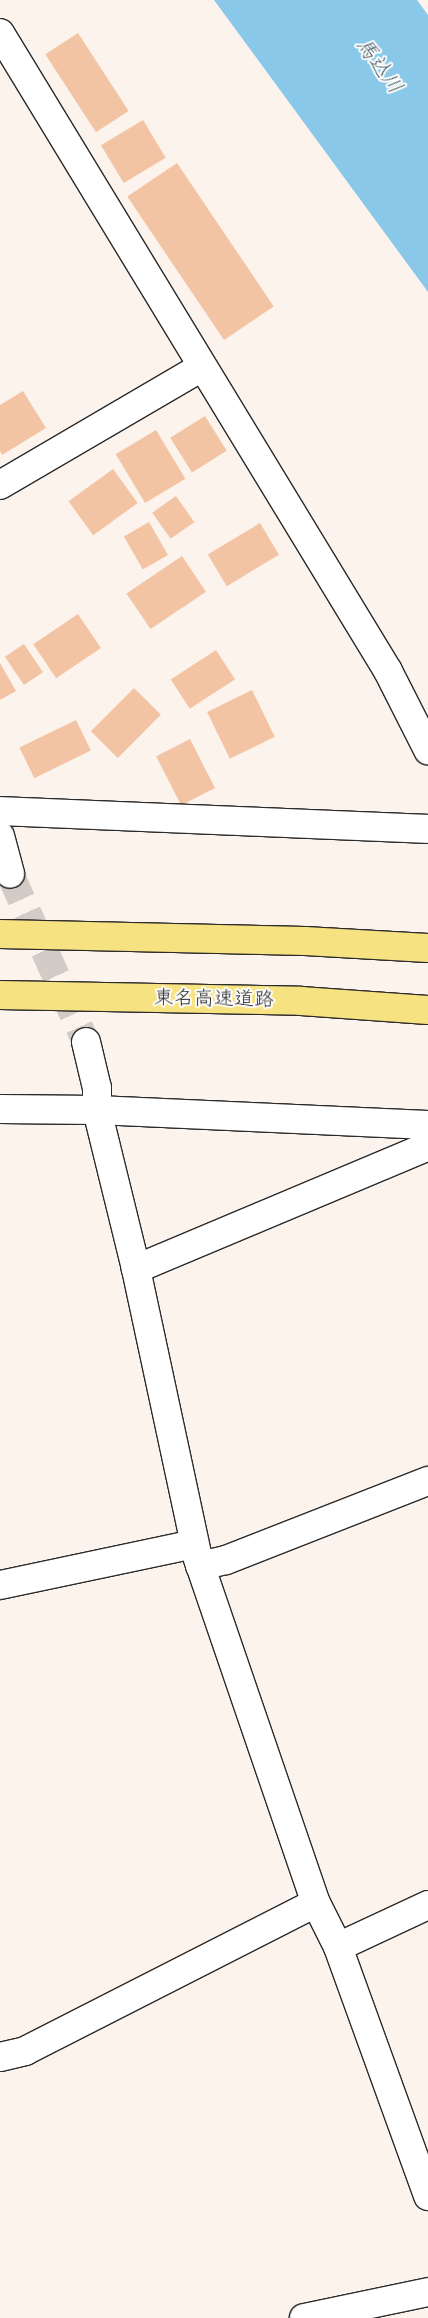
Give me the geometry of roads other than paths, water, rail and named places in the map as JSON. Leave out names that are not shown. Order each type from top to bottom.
[{"type":"highway","points":[[0,934],[305,940],[428,948]]},
{"type":"highway","name":"東名高速道路","points":[[0,994],[301,1001],[428,1010]]},
{"type":"street","points":[[0,33],[388,671],[428,750]]},
{"type":"street","points":[[0,484],[202,368]]},
{"type":"street","points":[[0,811],[428,829]]},
{"type":"street","points":[[0,836],[10,874]]},
{"type":"street","points":[[86,1042],[97,1088],[97,1110],[136,1269],[197,1555],[316,1903],[338,1947],[428,2196]]},
{"type":"street","points":[[0,1110],[97,1110],[428,1125]]},
{"type":"street","points":[[136,1269],[428,1146]]},
{"type":"street","points":[[0,1585],[197,1555],[226,1560],[428,1481]]},
{"type":"street","points":[[0,2057],[25,2051],[316,1903]]},
{"type":"street","points":[[338,1947],[428,1905]]},
{"type":"street","points":[[304,2318],[428,2292]]},
{"type":"water","name":"馬込川","points":[[214,0],[417,0],[428,15],[428,292]]},
{"type":"tunnel","points":[[10,874],[86,1042]]}]
